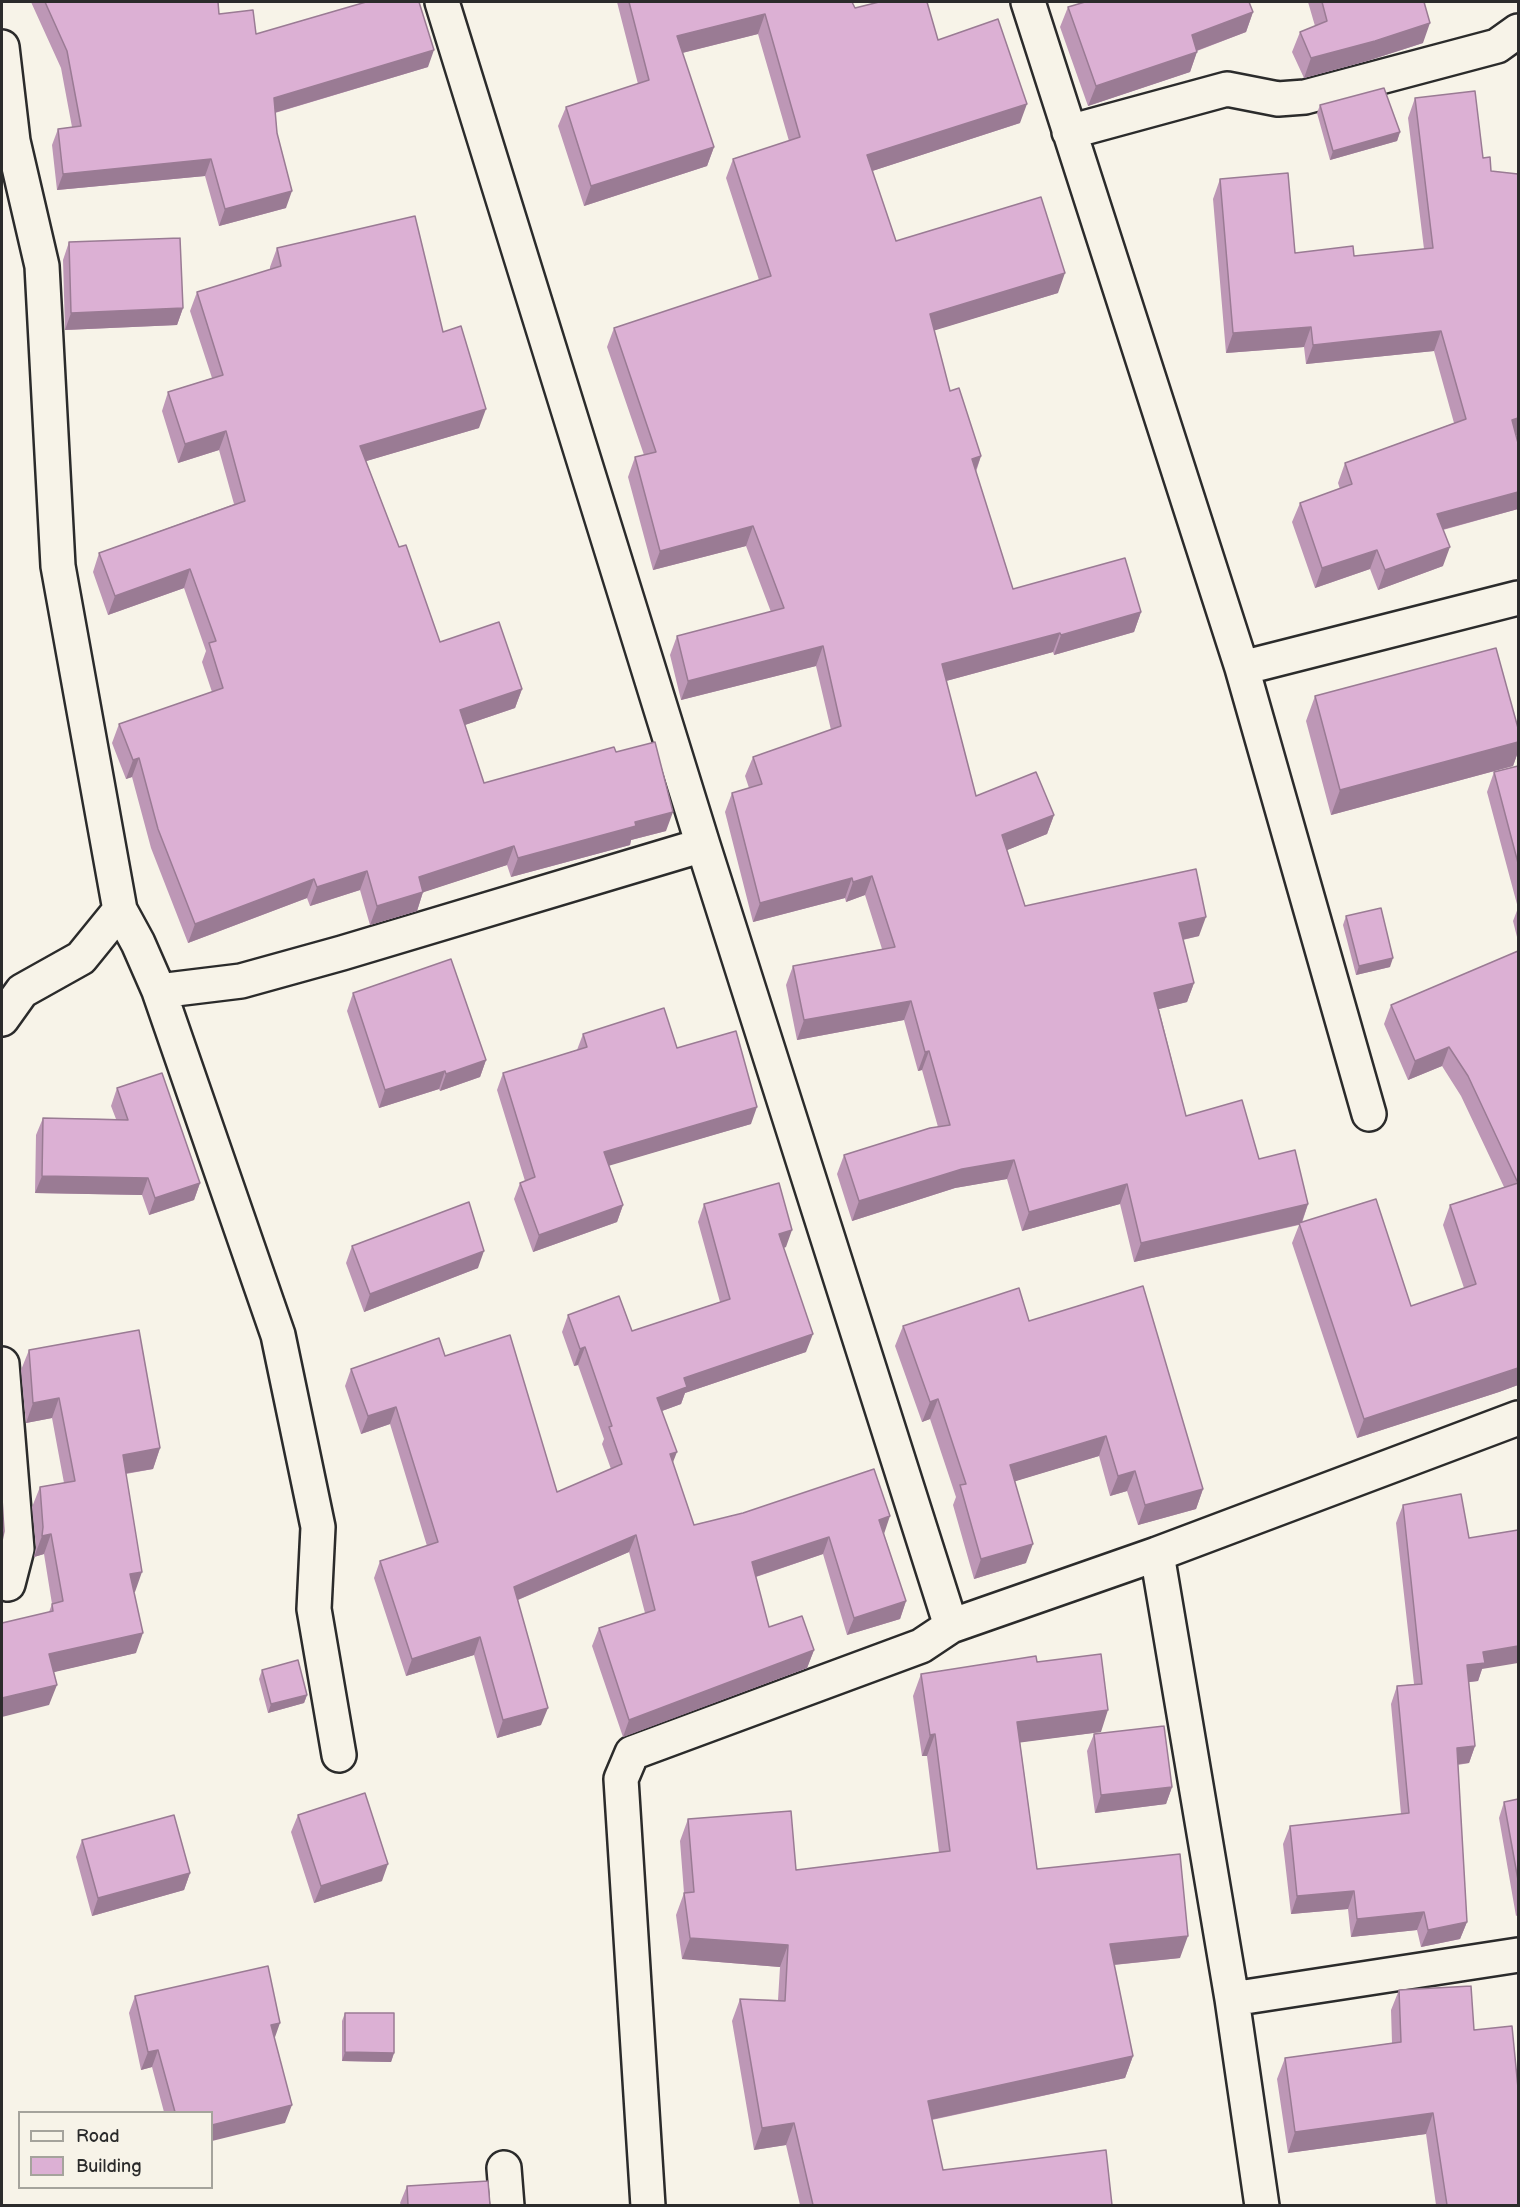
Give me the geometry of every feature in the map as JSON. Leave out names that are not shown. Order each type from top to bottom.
[{"type":"street","points":[[442,2],[703,845],[951,1626]]},
{"type":"street","points":[[1028,2],[1242,668],[1369,1114]]},
{"type":"street","points":[[1069,132],[1227,89],[1278,99],[1305,97],[1497,46],[1518,31]]},
{"type":"street","points":[[2,47],[14,141],[42,266],[58,566],[120,910],[138,943],[159,991],[278,1335],[318,1527],[314,1609],[339,1755]]},
{"type":"street","points":[[1242,668],[1518,598]]},
{"type":"street","points":[[159,991],[241,981],[342,954],[703,845]]},
{"type":"street","points":[[2,1019],[22,991],[81,958],[120,910]]},
{"type":"street","points":[[2,1364],[17,1549],[8,1584]]},
{"type":"street","points":[[647,2205],[621,1779],[632,1754],[921,1646],[951,1626],[1157,1554],[1518,1418]]},
{"type":"street","points":[[1157,1554],[1233,1999],[1262,2205]]},
{"type":"street","points":[[1233,1999],[1518,1955]]},
{"type":"street","points":[[504,2168],[507,2205]]},
{"type":"building","points":[[45,2],[218,2],[219,14],[253,10],[256,34],[366,2],[419,2],[434,50],[274,98],[277,133],[292,191],[225,209],[211,159],[63,174],[58,129],[81,126],[67,51]]},
{"type":"building","points":[[629,2],[852,2],[855,8],[879,2],[927,2],[938,40],[998,19],[1027,104],[867,155],[896,241],[1041,197],[1065,273],[930,314],[950,391],[959,388],[981,456],[972,459],[1013,589],[1125,558],[1141,612],[1061,635],[1060,633],[942,664],[976,796],[1036,772],[1054,815],[1002,835],[1025,906],[1196,869],[1206,917],[1179,923],[1194,983],[1154,993],[1186,1116],[1242,1100],[1259,1159],[1295,1150],[1308,1204],[1141,1243],[1127,1184],[1029,1212],[1014,1160],[962,1169],[859,1201],[844,1155],[930,1128],[950,1125],[929,1051],[925,1052],[911,1001],[804,1020],[793,966],[895,947],[872,876],[853,882],[852,878],[760,903],[732,793],[762,784],[753,757],[841,726],[823,646],[688,681],[677,636],[784,608],[753,526],[660,551],[635,457],[656,452],[614,328],[771,276],[733,159],[800,137],[765,14],[677,36],[714,147],[591,186],[566,107],[649,80]]},
{"type":"building","points":[[1085,2],[1249,2],[1253,12],[1192,35],[1197,52],[1096,86],[1068,7]]},
{"type":"building","points":[[1322,2],[1424,2],[1430,23],[1311,58],[1300,32],[1327,21]]},
{"type":"building","points":[[1384,88],[1400,132],[1333,151],[1320,105]]},
{"type":"building","points":[[1475,91],[1483,158],[1490,157],[1491,171],[1518,174],[1518,418],[1512,420],[1518,443],[1518,492],[1437,514],[1450,547],[1385,570],[1377,550],[1322,568],[1300,503],[1352,484],[1345,463],[1466,419],[1441,331],[1313,345],[1311,327],[1233,333],[1220,179],[1288,173],[1295,253],[1353,246],[1354,256],[1433,248],[1415,98]]},
{"type":"building","points":[[415,216],[443,332],[461,326],[486,409],[360,446],[399,547],[406,545],[440,642],[499,622],[522,689],[460,710],[484,783],[614,747],[616,752],[655,742],[673,812],[635,822],[636,826],[518,858],[514,846],[419,877],[423,892],[377,906],[367,871],[317,887],[314,879],[195,924],[158,829],[139,758],[133,760],[119,724],[223,688],[209,643],[216,641],[190,569],[115,596],[99,553],[245,501],[226,431],[185,444],[168,392],[223,375],[197,292],[281,266],[277,248]]},
{"type":"building","points":[[180,238],[183,308],[71,313],[69,242]]},
{"type":"building","points":[[1496,648],[1518,728],[1518,742],[1340,790],[1315,696]]},
{"type":"building","points":[[1518,766],[1518,863],[1494,772]]},
{"type":"building","points":[[1381,908],[1393,958],[1359,966],[1346,916]]},
{"type":"building","points":[[1518,951],[1518,1183],[1468,1076],[1449,1047],[1415,1061],[1391,1005]]},
{"type":"building","points":[[451,959],[486,1060],[446,1074],[445,1071],[385,1090],[353,993]]},
{"type":"building","points":[[664,1008],[677,1048],[736,1031],[757,1107],[604,1152],[623,1205],[539,1235],[520,1183],[535,1177],[503,1073],[587,1047],[583,1034]]},
{"type":"building","points":[[162,1073],[200,1183],[155,1198],[148,1178],[42,1176],[43,1118],[128,1120],[117,1088]]},
{"type":"building","points":[[779,1183],[792,1230],[779,1234],[813,1334],[684,1378],[687,1387],[657,1398],[677,1452],[670,1454],[694,1525],[743,1513],[874,1469],[890,1516],[879,1520],[906,1601],[854,1618],[829,1537],[752,1562],[769,1627],[802,1616],[814,1650],[629,1720],[599,1628],[655,1610],[636,1535],[514,1587],[548,1708],[503,1720],[480,1637],[412,1659],[380,1561],[438,1542],[396,1407],[368,1416],[351,1369],[439,1338],[445,1356],[510,1335],[557,1492],[622,1464],[609,1427],[612,1426],[585,1347],[580,1349],[568,1315],[619,1296],[632,1331],[730,1299],[704,1204]]},
{"type":"building","points":[[1518,1183],[1518,1368],[1364,1419],[1299,1223],[1376,1199],[1411,1306],[1476,1284],[1450,1205]]},
{"type":"building","points":[[469,1202],[484,1251],[370,1294],[352,1246]]},
{"type":"building","points":[[1143,1286],[1203,1489],[1145,1505],[1135,1471],[1118,1476],[1106,1436],[1010,1465],[1033,1544],[981,1559],[960,1485],[966,1484],[938,1399],[930,1402],[903,1326],[1019,1288],[1029,1321]]},
{"type":"building","points":[[139,1330],[160,1448],[123,1455],[142,1572],[130,1574],[143,1633],[49,1654],[57,1685],[2,1698],[2,1623],[53,1611],[52,1604],[63,1601],[51,1534],[42,1536],[40,1487],[75,1481],[59,1398],[33,1403],[29,1350]]},
{"type":"building","points":[[1461,1494],[1469,1538],[1518,1530],[1518,1646],[1483,1652],[1485,1663],[1467,1665],[1475,1746],[1457,1748],[1467,1922],[1428,1930],[1424,1912],[1357,1919],[1354,1891],[1297,1896],[1290,1826],[1409,1813],[1397,1686],[1422,1684],[1403,1505]]},
{"type":"building","points":[[2,1498],[4,1531],[2,1541]]},
{"type":"building","points":[[1101,1654],[1108,1710],[1017,1722],[1037,1869],[1180,1854],[1188,1936],[1110,1944],[1133,2056],[928,2101],[943,2170],[1106,2150],[1112,2205],[813,2205],[794,2123],[762,2128],[740,1999],[785,2001],[788,1945],[690,1938],[684,1893],[694,1892],[688,1819],[791,1811],[796,1870],[950,1851],[935,1734],[930,1735],[921,1674],[1036,1656],[1037,1662]]},
{"type":"building","points":[[298,1660],[307,1695],[271,1704],[262,1670]]},
{"type":"building","points":[[1164,1726],[1172,1787],[1101,1795],[1094,1734]]},
{"type":"building","points":[[365,1793],[388,1864],[321,1886],[298,1815]]},
{"type":"building","points":[[1518,1799],[1518,1880],[1504,1802]]},
{"type":"building","points":[[174,1815],[190,1873],[98,1898],[82,1840]]},
{"type":"building","points":[[268,1966],[280,2023],[271,2025],[292,2105],[213,2125],[213,2111],[175,2111],[158,2050],[148,2052],[135,1996]]},
{"type":"building","points":[[1471,1986],[1474,2030],[1512,2026],[1518,2088],[1518,2205],[1447,2205],[1433,2113],[1295,2132],[1285,2058],[1401,2042],[1399,1990]]},
{"type":"building","points":[[345,2013],[394,2013],[394,2053],[345,2052]]},
{"type":"building","points":[[488,2181],[490,2205],[408,2205],[407,2186]]}]
